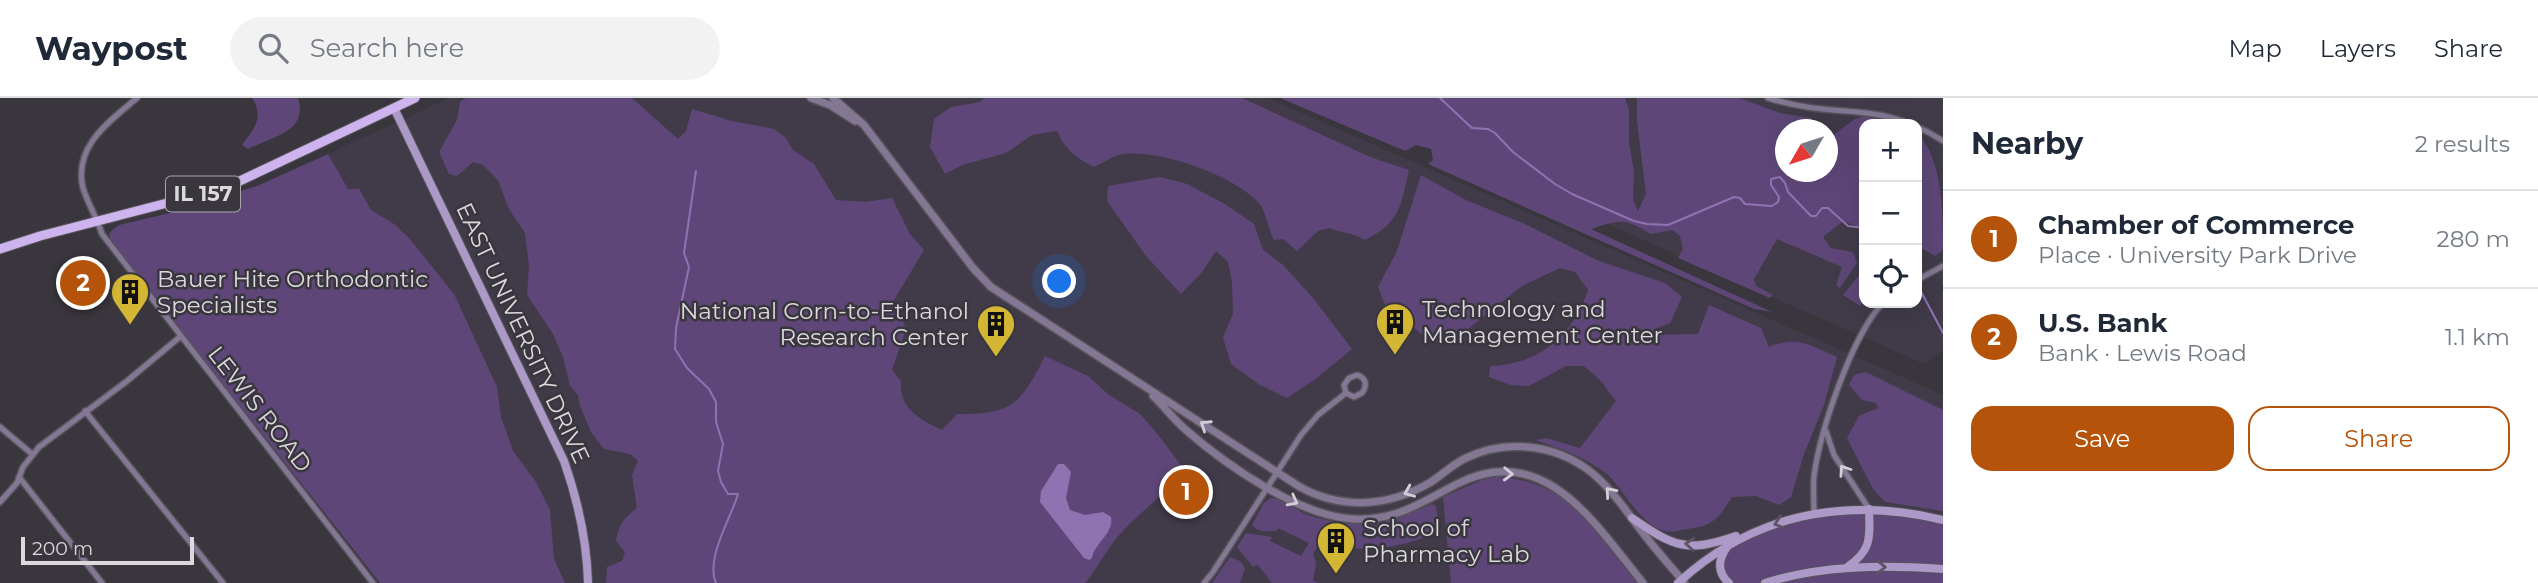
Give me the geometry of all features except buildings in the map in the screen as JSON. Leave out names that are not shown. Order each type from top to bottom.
[{"type":"main road","points":[[389,98],[394,108]]},
{"type":"main road","name":"IL 157","points":[[0,249],[241,182],[415,98]]},
{"type":"main road","name":"EAST UNIVERSITY DRIVE","points":[[394,108],[564,461],[579,510],[588,583]]},
{"type":"main road","points":[[1843,570],[1859,559],[1868,545],[1869,509]]},
{"type":"main road","points":[[1632,518],[1656,535],[1686,545],[1710,544],[1814,514],[1869,509],[1943,520]]},
{"type":"main road","points":[[1681,582],[1702,562],[1753,532]]},
{"type":"main road","points":[[1729,544],[1721,557],[1720,567],[1721,575],[1729,583]]},
{"type":"main road","points":[[1765,583],[1797,574],[1869,567],[1943,569]]},
{"type":"street","name":"LEWIS ROAD","points":[[137,98],[99,131],[84,155],[82,185],[102,234],[373,583]]},
{"type":"street","points":[[811,98],[842,111],[876,140]]},
{"type":"street","points":[[833,98],[857,117],[990,287],[1310,493],[1349,503],[1372,503],[1396,497],[1433,480],[1465,458],[1488,450],[1513,446],[1540,448],[1589,470],[1609,489],[1681,582]]},
{"type":"street","points":[[1768,98],[1804,105],[1849,104]]},
{"type":"street","points":[[1922,123],[1943,141]]},
{"type":"street","points":[[1922,278],[1943,267]]},
{"type":"street","points":[[1814,514],[1814,474],[1826,428],[1856,342],[1867,321],[1879,308]]},
{"type":"street","points":[[0,502],[17,484],[32,454],[181,336]]},
{"type":"street","points":[[1357,375],[1365,381],[1365,389],[1358,396],[1346,393],[1344,385],[1349,378],[1357,375]]},
{"type":"street","points":[[1143,386],[1187,431],[1268,487],[1307,509],[1329,515],[1352,519],[1404,512],[1470,478],[1493,474],[1518,474],[1547,482],[1568,495],[1585,511],[1643,583]]},
{"type":"street","points":[[1204,583],[1308,425],[1346,393]]},
{"type":"street","points":[[85,411],[223,583]]},
{"type":"street","points":[[0,427],[32,454]]},
{"type":"street","points":[[1826,428],[1830,448],[1869,509]]},
{"type":"street","points":[[19,477],[102,583]]},
{"type":"street","points":[[1433,480],[1440,494]]},
{"type":"shaded area","points":[[252,98],[298,98],[300,109],[298,119],[286,132],[248,149],[242,145],[257,118],[256,105]]},
{"type":"shaded area","points":[[449,98],[1268,98],[1943,395],[1943,583],[487,583],[427,331],[328,154]]},
{"type":"shaded area","points":[[466,98],[632,98],[678,139],[686,131],[692,109],[732,121],[774,129],[786,138],[793,150],[814,164],[836,200],[866,202],[892,198],[910,234],[924,250],[894,300],[906,329],[892,370],[901,381],[903,399],[912,412],[942,430],[957,414],[991,412],[1003,408],[1021,395],[1045,356],[1088,376],[1109,395],[1140,414],[1185,471],[1121,533],[1085,583],[606,583],[607,567],[622,561],[625,552],[616,541],[619,530],[625,518],[637,508],[632,475],[638,461],[630,454],[604,449],[591,432],[578,395],[570,386],[563,357],[553,334],[527,295],[529,266],[525,233],[509,209],[498,180],[483,165],[473,162],[457,176],[449,174],[439,152],[457,120],[460,102]]},
{"type":"shaded area","points":[[984,98],[1242,98],[1370,157],[1409,170],[1397,212],[1377,234],[1365,240],[1330,228],[1318,231],[1297,251],[1283,239],[1274,240],[1260,204],[1229,181],[1175,160],[1139,154],[1112,157],[1094,167],[1072,152],[1057,131],[1032,135],[1006,153],[962,165],[945,174],[930,147],[934,119],[951,107],[980,102]]},
{"type":"shaded area","points":[[1280,98],[1625,98],[1629,109],[1629,143],[1634,172],[1633,200],[1638,211],[1646,194],[1637,98],[1739,98],[1780,113],[1811,118],[1775,119],[1775,182],[1838,182],[1838,132],[1855,119],[1877,112],[1894,119],[1859,119],[1859,227],[1843,221],[1823,237],[1831,248],[1853,252],[1857,263],[1840,288],[1836,285],[1842,267],[1777,239],[1754,279],[1756,286],[1773,295],[1770,298],[1678,258],[1683,249],[1680,236],[1672,230],[1651,234],[1621,222],[1591,229],[1772,312],[1754,309],[1428,164],[1433,160],[1431,149],[1416,145],[1405,151]]},
{"type":"shaded area","points":[[1323,98],[1943,98],[1943,350],[1924,364]]},
{"type":"shaded area","points":[[1922,139],[1932,157],[1940,188],[1943,250],[1935,256],[1922,249]]},
{"type":"shaded area","points":[[328,154],[348,189],[359,189],[371,210],[394,224],[409,238],[454,294],[497,387],[501,417],[513,451],[536,482],[550,510],[554,559],[565,583],[380,583],[111,242],[109,233],[119,225],[170,213],[257,186]]},
{"type":"shaded area","points":[[1421,175],[1466,200],[1525,224],[1599,261],[1665,283],[1682,297],[1670,323],[1655,329],[1653,335],[1698,334],[1709,305],[1761,328],[1769,347],[1788,342],[1804,343],[1837,357],[1824,405],[1804,454],[1791,497],[1779,505],[1756,496],[1732,497],[1718,516],[1709,523],[1696,528],[1665,531],[1648,522],[1600,469],[1574,454],[1536,440],[1546,438],[1580,448],[1616,401],[1600,380],[1584,366],[1566,366],[1529,386],[1511,385],[1489,377],[1490,366],[1523,360],[1538,354],[1563,334],[1573,321],[1588,290],[1575,272],[1560,268],[1522,286],[1468,329],[1439,343],[1427,339],[1409,323],[1388,312],[1378,287],[1397,251]]},
{"type":"shaded area","points":[[1160,177],[1187,184],[1225,204],[1254,224],[1263,250],[1283,265],[1313,298],[1352,349],[1287,398],[1260,385],[1231,364],[1223,337],[1233,314],[1228,262],[1216,251],[1202,272],[1181,294],[1146,256],[1107,201],[1108,186]]},
{"type":"shaded area","points":[[1859,275],[1859,305],[1843,295]]},
{"type":"shaded area","points":[[1866,372],[1943,410],[1943,511],[1885,502],[1873,489],[1847,438],[1859,416],[1878,408],[1876,403],[1862,400],[1849,385],[1854,375]]},
{"type":"shaded area","points":[[1058,464],[1064,464],[1071,472],[1066,498],[1070,510],[1085,515],[1103,512],[1111,517],[1110,528],[1089,560],[1084,558],[1040,502],[1041,491]]},
{"type":"shaded area","points":[[1497,477],[1522,480],[1563,498],[1594,528],[1637,583],[1451,583],[1443,497],[1482,480]]},
{"type":"shaded area","points":[[1271,498],[1321,519],[1354,523],[1385,520],[1432,504],[1436,506],[1440,530],[1411,542],[1381,548],[1319,544],[1313,554],[1316,562],[1313,581],[1319,583],[1272,583],[1258,565],[1253,567],[1237,547],[1246,533],[1272,537],[1270,541],[1301,556],[1309,543],[1278,528],[1276,531],[1262,531],[1252,525],[1264,503]]},
{"type":"shaded area","points":[[1850,510],[1943,520],[1943,583],[1729,583],[1720,567],[1723,553],[1754,531]]},
{"type":"shaded area","points":[[1230,557],[1240,561],[1245,568],[1240,583],[1212,583]]},
{"type":"waterway","points":[[1440,98],[1472,128],[1488,129],[1495,133],[1513,152],[1555,184],[1634,221],[1668,225],[1734,197],[1740,198],[1745,204],[1772,206],[1778,202],[1779,197],[1771,185],[1771,179],[1780,177],[1788,192],[1811,216],[1816,216],[1822,208],[1828,208],[1848,226],[1859,227]]},
{"type":"waterway","points":[[696,171],[684,253],[689,267],[676,328],[675,349],[687,368],[709,389],[716,402],[716,422],[723,444],[718,471],[728,494],[738,494],[716,551],[716,583]]},
{"type":"waterway","points":[[1922,293],[1943,333]]},
{"type":"place","name":"U.S. Bank","points":[[83,283]]},
{"type":"place","name":"Bauer Hite Orthodontic Specialists","points":[[130,326]]},
{"type":"place","name":"Technology and Management Center","points":[[1395,356]]},
{"type":"place","name":"National Corn-to-Ethanol Research Center","points":[[996,358]]},
{"type":"place","name":"Chamber of Commerce","points":[[1186,492]]},
{"type":"place","name":"School of Pharmacy Lab","points":[[1336,575]]}]
